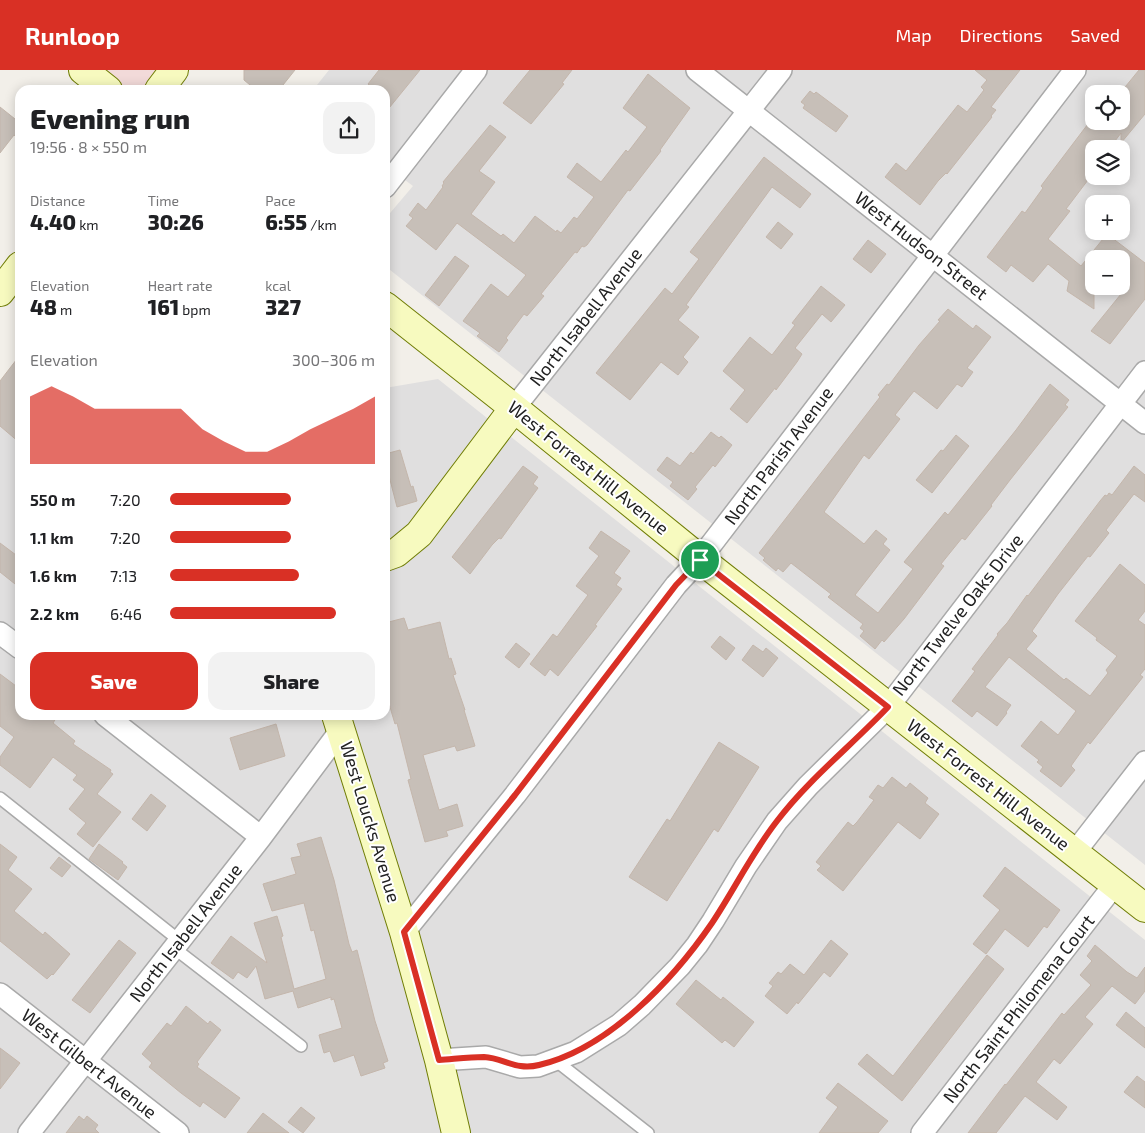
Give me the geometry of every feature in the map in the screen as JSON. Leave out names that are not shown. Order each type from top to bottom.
[{"type":"main road","points":[[83,70],[102,85]]},
{"type":"main road","points":[[163,85],[174,70]]},
{"type":"main road","name":"West Forrest Hill Avenue","points":[[390,310],[514,408],[700,560],[1145,908]]},
{"type":"main road","name":"North Isabell Avenue","points":[[390,555],[396,553],[419,534],[514,408]]},
{"type":"main road","name":"West Loucks Avenue","points":[[339,723],[404,932],[439,1060],[456,1133]]},
{"type":"street","points":[[390,180],[476,70]]},
{"type":"street","name":"West Hudson Street","points":[[697,70],[1145,423]]},
{"type":"street","name":"North Isabell Avenue","points":[[514,408],[781,70]]},
{"type":"street","name":"North Parish Avenue","points":[[404,932],[515,795],[676,585],[700,560],[1075,70]]},
{"type":"street","name":"North Twelve Oaks Drive","points":[[439,1060],[486,1057],[520,1067],[538,1066],[576,1052],[619,1025],[642,1005],[697,945],[777,820],[808,786],[888,707],[1145,372]]},
{"type":"street","points":[[0,633],[15,644]]},
{"type":"street","points":[[111,720],[261,837]]},
{"type":"street","name":"North Isabell Avenue","points":[[29,1133],[261,837],[339,723]]},
{"type":"street","points":[[1075,852],[1145,762]]},
{"type":"street","name":"North Saint Philomena Court","points":[[922,1133],[1114,884]]},
{"type":"street","name":"West Gilbert Avenue","points":[[0,994],[178,1133]]},
{"type":"lane","points":[[0,798],[301,1046]]},
{"type":"lane","points":[[555,1060],[648,1133]]},
{"type":"shaded area","points":[[91,70],[162,70],[151,85],[110,85]]},
{"type":"shaded area","points":[[329,70],[1145,70],[1145,865],[390,270],[390,213],[413,186],[390,169],[390,85],[317,85]]},
{"type":"shaded area","points":[[438,379],[1145,940],[1145,1133],[0,1133],[0,411],[15,422],[15,720],[390,720],[390,387]]},
{"type":"building","points":[[244,70],[295,70],[283,85],[250,85],[244,80]]},
{"type":"building","points":[[379,70],[420,70],[390,107],[390,85],[368,84]]},
{"type":"building","points":[[530,70],[572,70],[562,83],[564,84],[531,124],[503,103]]},
{"type":"building","points":[[975,70],[1020,70],[991,107],[996,110],[992,117],[920,205],[885,177],[896,163],[906,171],[958,105],[967,112],[984,90],[981,87],[987,80]]},
{"type":"building","points":[[1139,70],[1145,70],[1145,114],[1123,140],[1121,140],[1121,133],[1116,140],[1085,140],[1085,184],[1066,209],[1070,211],[1048,239],[1081,266],[1085,261],[1085,295],[1094,295],[1094,309],[1067,291],[1069,281],[1048,264],[1033,282],[1011,265],[1006,272],[987,257],[1022,211],[1025,213],[1043,188],[1041,186],[1085,128],[1085,130],[1130,130],[1130,85],[1127,85]]},
{"type":"building","points":[[648,74],[690,108],[661,151],[630,191],[628,190],[587,245],[582,246],[577,253],[575,252],[541,294],[544,296],[527,316],[524,314],[506,338],[508,340],[499,352],[477,336],[480,333],[463,321],[491,284],[508,297],[526,275],[457,223],[436,250],[406,226],[413,218],[409,215],[418,203],[426,210],[443,187],[443,182],[490,125],[506,137],[479,171],[495,182],[471,214],[514,243],[535,216],[556,232],[557,230],[561,233],[574,217],[577,219],[594,197],[567,177],[577,163],[601,182],[647,127],[623,108]]},
{"type":"building","points":[[810,91],[814,94],[816,92],[848,116],[836,132],[803,108],[805,105],[801,102]]},
{"type":"building","points":[[0,107],[15,119],[15,136],[0,153]]},
{"type":"building","points":[[764,157],[811,194],[800,208],[772,187],[686,305],[689,307],[678,320],[699,337],[683,357],[688,362],[678,375],[661,362],[630,400],[596,373],[665,288],[672,294],[699,259],[690,252]]},
{"type":"building","points":[[778,222],[793,234],[781,249],[766,237]]},
{"type":"building","points":[[868,240],[886,254],[871,273],[853,259]]},
{"type":"building","points":[[1102,240],[1115,240],[1128,250],[1094,250]]},
{"type":"building","points":[[1130,252],[1145,263],[1145,299],[1110,344],[1091,331],[1120,295],[1130,295]]},
{"type":"building","points":[[455,256],[469,266],[439,306],[425,295]]},
{"type":"building","points":[[821,286],[845,305],[831,322],[822,314],[795,348],[802,354],[797,362],[776,390],[775,388],[747,423],[730,409],[745,390],[723,371],[750,337],[772,355],[795,325],[792,323]]},
{"type":"building","points":[[948,309],[973,329],[976,325],[991,337],[967,368],[973,372],[962,387],[957,384],[937,409],[914,391],[895,415],[900,419],[869,459],[864,455],[824,512],[864,544],[876,530],[887,539],[883,544],[890,550],[855,595],[878,613],[913,569],[904,562],[945,512],[948,515],[1050,384],[1069,400],[1065,405],[1068,407],[965,540],[962,538],[941,564],[944,566],[904,619],[884,642],[882,640],[875,649],[860,636],[864,631],[860,628],[863,624],[828,597],[831,594],[791,563],[783,572],[778,568],[776,571],[763,560],[765,558],[759,553],[880,397],[878,395],[887,384],[889,385]]},
{"type":"building","points":[[15,362],[15,439],[0,426],[0,381]]},
{"type":"building","points":[[711,432],[719,438],[721,436],[732,445],[715,467],[713,465],[695,487],[697,489],[688,500],[670,486],[673,482],[657,470],[667,457],[680,466],[691,452],[693,454]]},
{"type":"building","points":[[956,435],[969,446],[932,493],[916,480]]},
{"type":"building","points":[[400,450],[417,501],[397,507],[390,480],[390,453]]},
{"type":"building","points":[[523,466],[538,477],[533,484],[538,488],[501,539],[499,538],[492,545],[470,574],[452,557]]},
{"type":"building","points":[[1134,466],[1145,475],[1145,502],[1134,494],[1106,530],[1109,533],[1058,594],[1032,631],[1037,636],[1026,649],[1064,680],[1066,678],[1090,696],[1108,673],[1106,670],[1117,656],[1075,621],[1120,564],[1145,585],[1145,611],[1138,620],[1145,625],[1145,669],[1140,675],[1143,677],[1090,744],[1088,742],[1071,766],[1075,770],[1061,787],[1040,771],[1043,767],[1037,762],[1039,760],[1021,746],[1041,721],[1058,735],[1076,711],[1009,657],[985,687],[1011,705],[997,726],[977,711],[972,717],[952,701],[975,671],[972,669],[1027,595],[1100,501],[1109,493],[1112,495]]},
{"type":"building","points":[[601,531],[630,551],[614,573],[621,578],[616,585],[622,589],[595,625],[597,626],[558,676],[550,669],[545,676],[530,664],[553,634],[557,637],[588,595],[576,586],[599,556],[589,548]]},
{"type":"building","points":[[0,543],[15,554],[15,584],[0,572]]},
{"type":"building","points":[[404,618],[408,630],[440,622],[449,659],[451,658],[456,674],[453,675],[475,746],[457,751],[455,746],[423,755],[439,810],[457,804],[463,826],[446,831],[448,836],[425,842],[408,780],[411,779],[397,723],[395,724],[390,707],[390,622]]},
{"type":"building","points":[[720,636],[735,648],[726,660],[711,647]]},
{"type":"building","points":[[516,643],[530,654],[519,668],[505,657]]},
{"type":"building","points":[[753,645],[763,652],[766,648],[778,658],[763,677],[742,660]]},
{"type":"building","points":[[0,674],[15,685],[15,720],[55,720],[53,723],[75,741],[73,744],[111,770],[110,772],[113,774],[97,794],[121,812],[93,847],[77,834],[86,823],[69,809],[85,789],[73,780],[77,775],[53,757],[30,788],[0,765],[0,757],[14,737],[0,726]]},
{"type":"building","points":[[276,724],[285,756],[240,770],[230,738]]},
{"type":"building","points":[[719,742],[759,767],[718,832],[714,829],[667,901],[629,877],[667,819],[670,821]]},
{"type":"building","points":[[892,777],[906,788],[910,783],[928,798],[925,803],[939,814],[920,839],[898,822],[843,891],[817,870],[821,866],[816,862],[848,822],[853,826],[857,822],[874,800],[869,797],[878,785],[883,788]]},
{"type":"building","points":[[151,794],[166,806],[147,831],[132,819]]},
{"type":"building","points":[[321,837],[334,880],[349,944],[352,952],[357,950],[375,1021],[388,1061],[383,1063],[385,1068],[361,1076],[354,1055],[334,1062],[330,1051],[324,1053],[319,1035],[342,1028],[334,999],[331,1000],[331,997],[298,1008],[293,991],[265,999],[256,966],[247,978],[238,972],[233,979],[211,963],[231,936],[267,963],[254,923],[277,916],[294,989],[326,979],[314,930],[311,931],[304,903],[272,911],[263,884],[296,874],[291,858],[301,856],[297,844]]},
{"type":"building","points":[[0,844],[17,857],[8,870],[32,889],[14,911],[43,935],[45,932],[70,954],[53,975],[47,979],[0,941]]},
{"type":"building","points":[[99,844],[127,867],[118,880],[89,859]]},
{"type":"building","points":[[59,857],[71,866],[62,877],[50,868]]},
{"type":"building","points":[[1005,867],[1060,910],[1047,928],[1044,926],[1028,947],[1005,929],[986,954],[973,944],[1000,910],[983,896]]},
{"type":"building","points":[[119,940],[136,953],[90,1013],[72,1000]]},
{"type":"building","points":[[831,940],[848,954],[830,977],[824,972],[798,1004],[797,1002],[787,1014],[765,996],[773,986],[769,983],[778,972],[781,974],[790,964],[804,975]]},
{"type":"building","points":[[1095,945],[1137,978],[1145,967],[1145,991],[1135,1004],[1112,986],[1085,1017],[1093,1024],[1060,1064],[1054,1059],[1036,1082],[1067,1107],[1057,1120],[1025,1096],[996,1133],[968,1133],[1062,1013],[1064,1015],[1091,985],[1080,975],[1092,961],[1087,956]]},
{"type":"building","points":[[987,955],[1004,969],[902,1101],[858,1064],[867,1054],[893,1076]]},
{"type":"building","points":[[696,980],[721,1000],[723,997],[754,1022],[734,1047],[725,1040],[722,1043],[676,1004]]},
{"type":"building","points":[[186,1006],[208,1024],[210,1021],[221,1030],[197,1062],[199,1064],[197,1067],[240,1098],[225,1118],[203,1102],[200,1107],[181,1093],[149,1067],[152,1063],[142,1054],[167,1023],[171,1026]]},
{"type":"building","points":[[1126,1012],[1145,1028],[1145,1048],[1116,1025]]},
{"type":"building","points":[[0,1048],[20,1063],[0,1089]]},
{"type":"building","points":[[1137,1076],[1145,1082],[1145,1108],[1124,1092]]},
{"type":"building","points":[[838,1083],[888,1121],[878,1133],[819,1133],[838,1107],[826,1098]]},
{"type":"building","points":[[301,1107],[315,1118],[303,1133],[288,1122]]},
{"type":"building","points":[[263,1113],[289,1133],[247,1133]]},
{"type":"building","points":[[79,1116],[84,1120],[87,1116],[98,1125],[95,1129],[99,1133],[66,1133]]},
{"type":"route","points":[[700,560],[888,707],[793,801],[760,844],[697,945],[661,986],[619,1025],[576,1052],[538,1066],[520,1067],[486,1057],[439,1060],[404,932],[515,795],[676,585],[700,560]]}]
